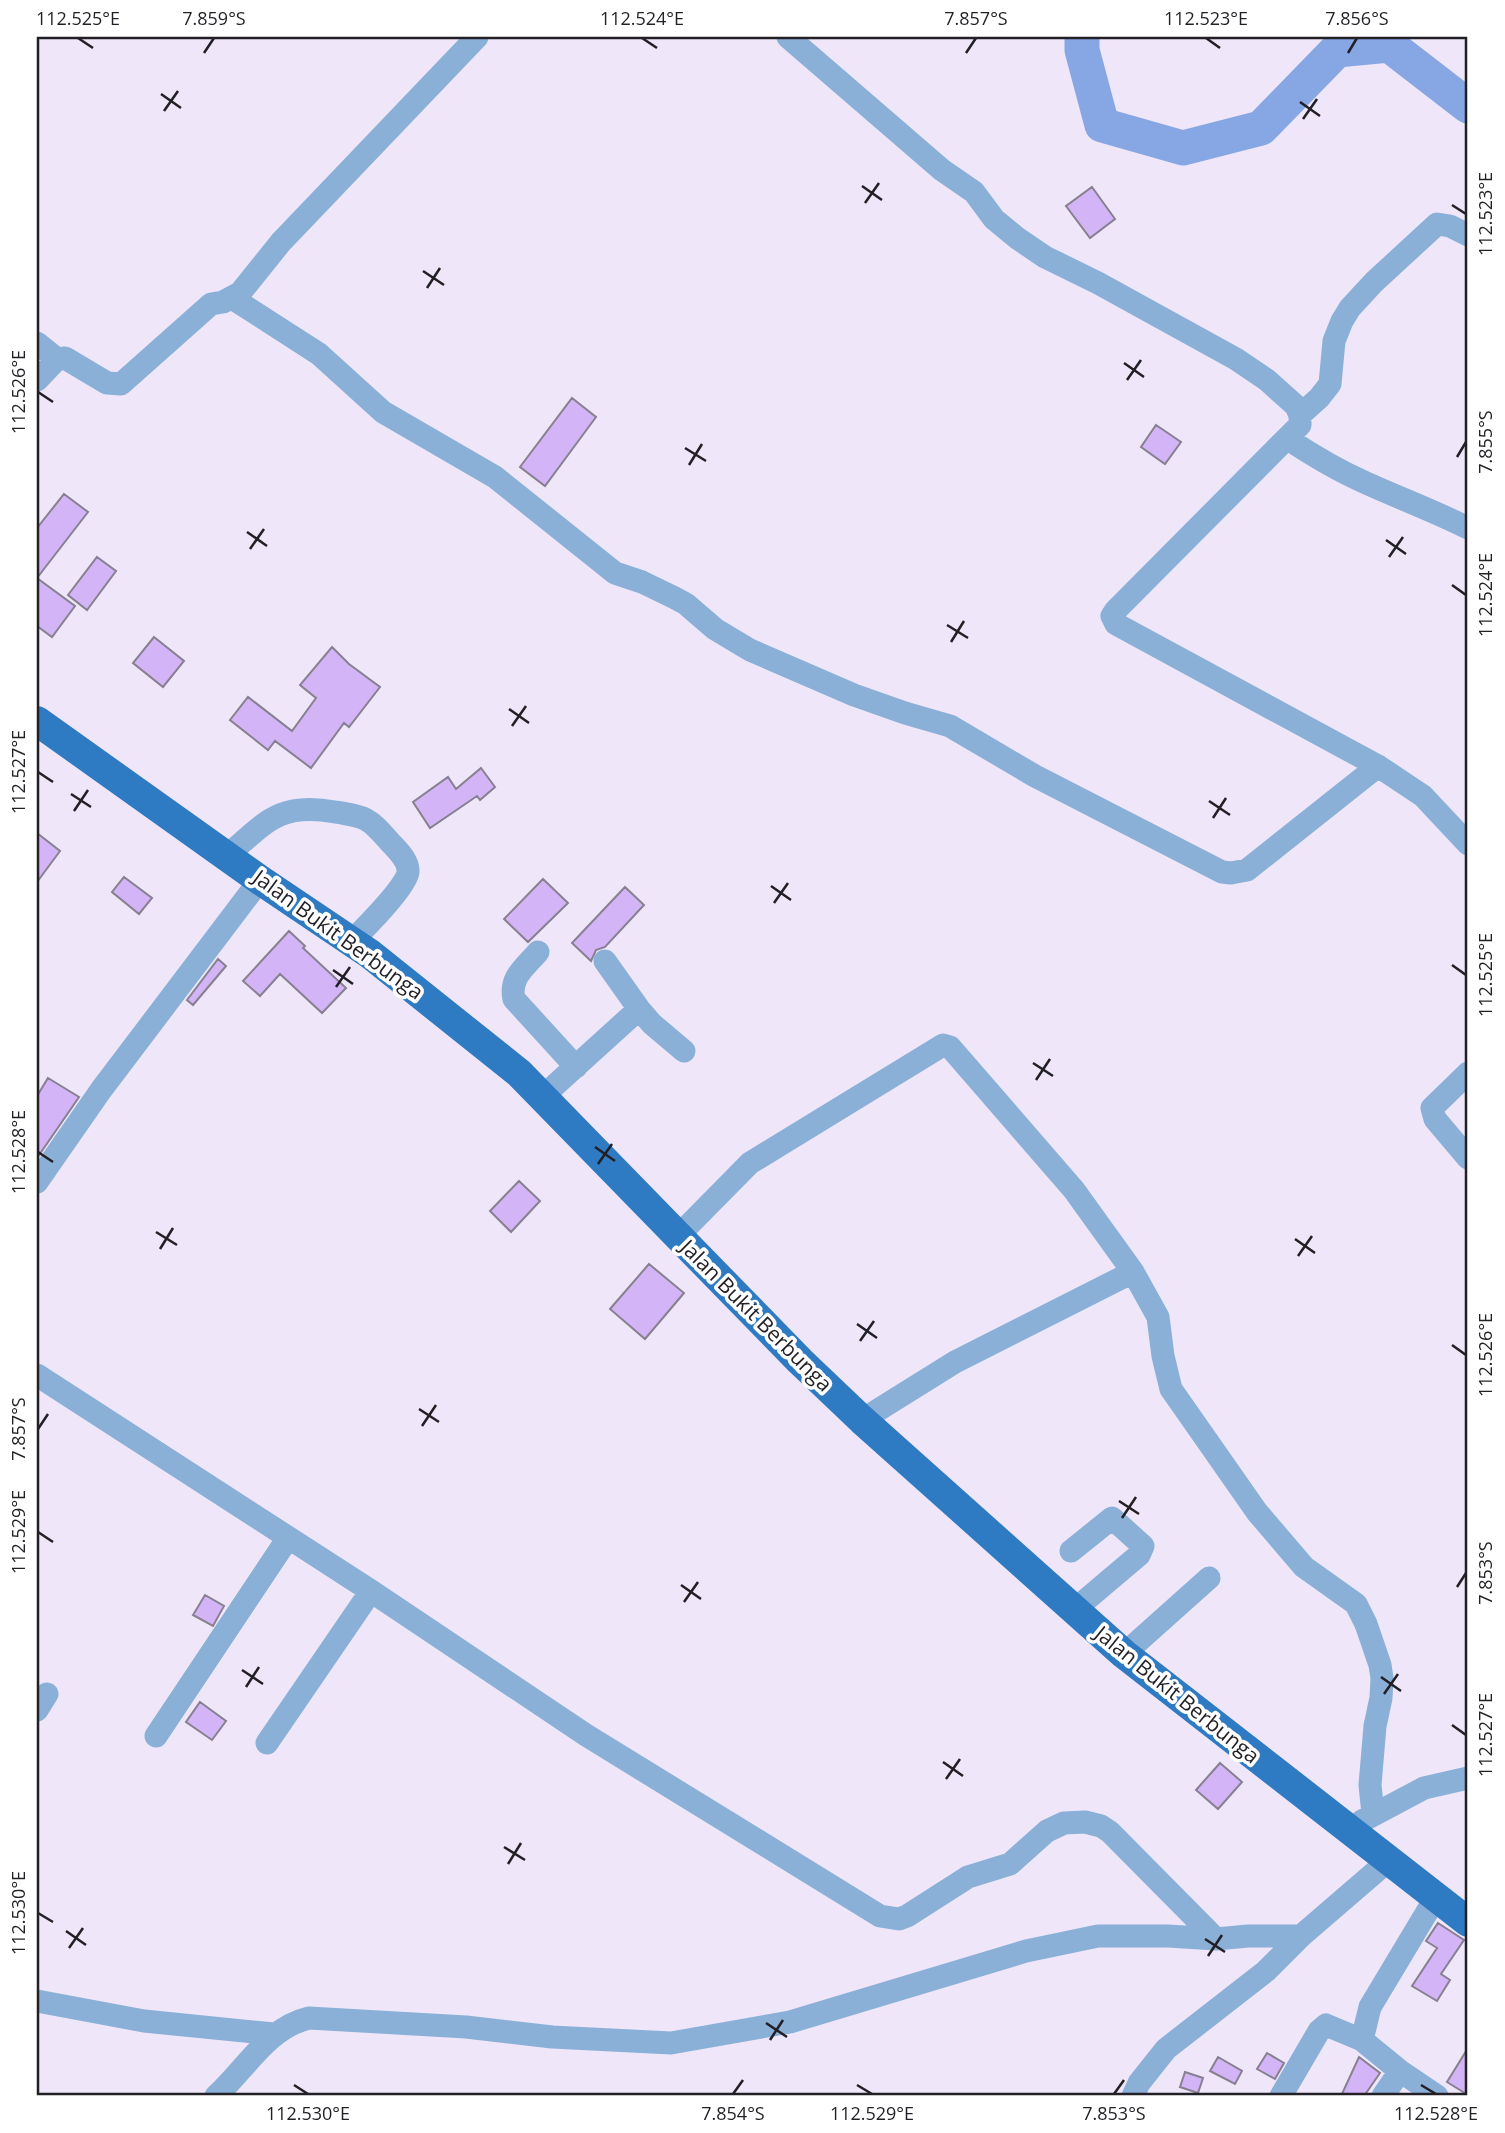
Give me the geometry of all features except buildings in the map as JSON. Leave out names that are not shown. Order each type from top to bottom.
[{"type":"main road","name":"Jalan Bukit Berbunga","points":[[37,721],[351,942],[519,1073],[677,1237],[862,1420],[1074,1610],[1124,1654],[1360,1822],[1388,1861],[1468,1922]]},
{"type":"street","points":[[37,380],[57,359],[65,358],[107,383],[121,384],[211,304],[240,293],[281,242],[477,37]]},
{"type":"street","points":[[788,37],[942,170],[974,192],[994,219],[1017,238],[1045,257],[1236,359],[1286,395],[1296,406],[1300,425],[1288,439],[1112,616],[1116,624],[1378,766],[1423,796],[1468,844]]},
{"type":"street","points":[[1300,415],[1327,389],[1331,379],[1334,341],[1342,321],[1374,282],[1437,224],[1450,226],[1468,235]]},
{"type":"street","points":[[232,298],[328,361],[383,411],[495,477],[614,573],[642,582],[686,604],[715,629],[750,650],[854,695],[950,726],[1035,776],[1222,872],[1247,870],[1378,766]]},
{"type":"street","points":[[37,343],[57,359]]},
{"type":"street","points":[[1288,439],[1325,463],[1468,528]]},
{"type":"street","points":[[228,855],[263,824],[297,808],[356,815],[372,821],[399,852],[408,872],[405,881],[392,898],[351,942]]},
{"type":"street","points":[[37,1182],[102,1090],[260,880]]},
{"type":"street","points":[[538,952],[516,976],[512,985],[514,999],[576,1067]]},
{"type":"street","points":[[605,961],[652,1024],[684,1051]]},
{"type":"street","points":[[542,1097],[639,1009]]},
{"type":"street","points":[[677,1237],[750,1164],[945,1045],[953,1050],[1073,1190],[1133,1272],[1158,1317],[1171,1389],[1257,1511],[1304,1567],[1356,1604],[1367,1624],[1382,1678],[1370,1786],[1360,1822]]},
{"type":"street","points":[[1468,1073],[1432,1108],[1435,1119],[1468,1158]]},
{"type":"street","points":[[862,1420],[955,1362],[1133,1272]]},
{"type":"street","points":[[37,1376],[371,1591],[617,1755],[880,1916],[899,1919],[907,1916],[968,1877],[1010,1864],[1047,1831],[1064,1823],[1078,1821],[1101,1826],[1110,1832],[1216,1939]]},
{"type":"street","points":[[1070,1551],[1112,1518],[1143,1546],[1139,1555],[1074,1610]]},
{"type":"street","points":[[156,1736],[288,1538]]},
{"type":"street","points":[[1124,1654],[1209,1578]]},
{"type":"street","points":[[267,1743],[371,1591]]},
{"type":"street","points":[[1360,1822],[1424,1788],[1468,1778]]},
{"type":"street","points":[[1133,2096],[1139,2083],[1166,2049],[1266,1971],[1301,1936],[1388,1861]]},
{"type":"street","points":[[1362,2040],[1370,2007],[1436,1897]]},
{"type":"street","points":[[216,2096],[274,2034],[299,2020],[322,2017],[466,2027],[552,2037],[671,2043],[790,2022],[1026,1951],[1098,1936],[1216,1939],[1301,1936]]},
{"type":"street","points":[[37,2000],[144,2021],[274,2034]]},
{"type":"street","points":[[1281,2096],[1326,2025],[1362,2040],[1399,2071],[1437,2096]]},
{"type":"street","points":[[1383,2096],[1399,2071]]},
{"type":"waterway","points":[[1082,37],[1082,50],[1102,125],[1183,148],[1261,128],[1337,50],[1389,45],[1468,106]]}]
